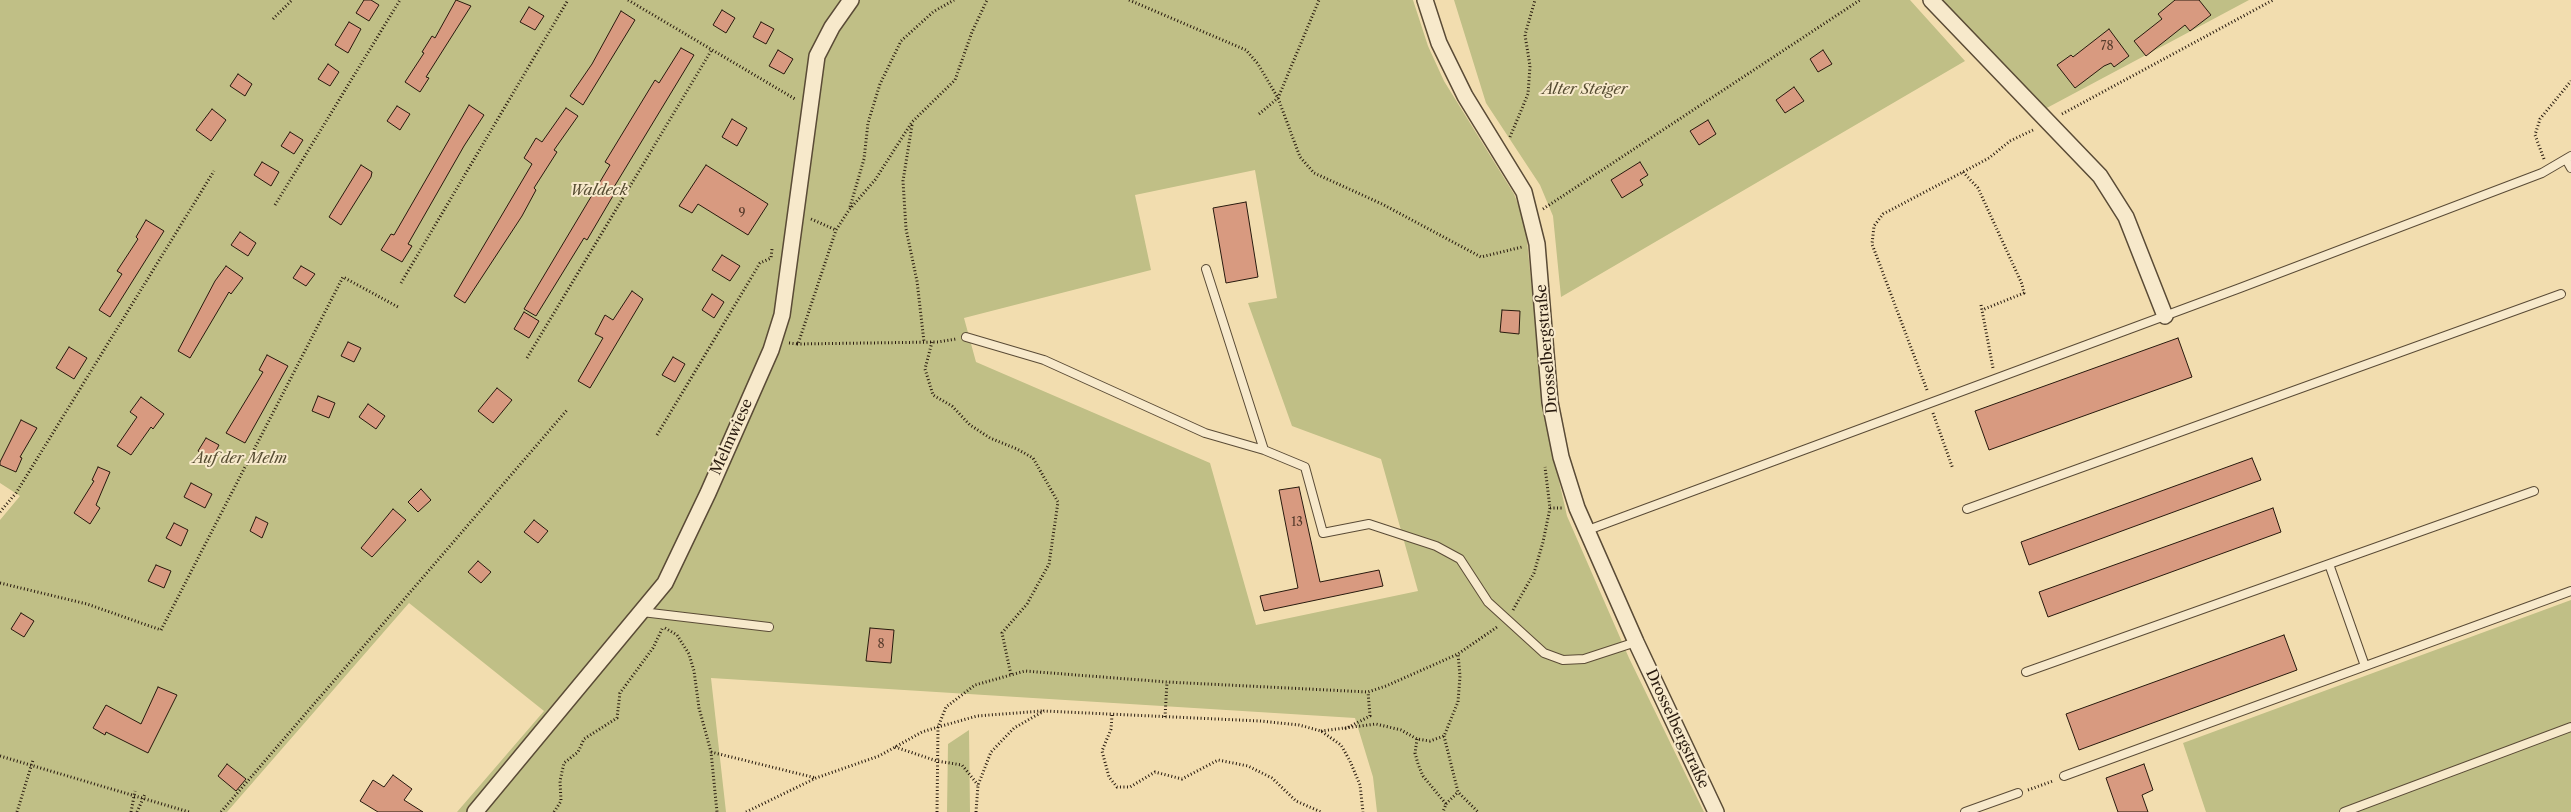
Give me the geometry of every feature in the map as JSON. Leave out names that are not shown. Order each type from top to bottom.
[{"type":"street","name":"Melmwiese","points":[[475,812],[665,583],[708,493],[773,342],[783,306],[796,212],[800,105],[817,56],[832,28],[851,0]]},
{"type":"street","name":"Drosselbergstraße","points":[[1425,0],[1439,43],[1465,96],[1524,192],[1532,216],[1537,244],[1550,402],[1561,457],[1577,508],[1636,642],[1716,812]]},
{"type":"street","points":[[1931,0],[2100,176],[2126,217],[2165,316]]},
{"type":"lane","points":[[1588,530],[2165,316],[2549,168],[2568,157],[2571,168]]},
{"type":"lane","points":[[1206,269],[1264,450]]},
{"type":"lane","points":[[1967,509],[2562,294]]},
{"type":"lane","points":[[966,337],[1044,360],[1205,433],[1264,450],[1305,467],[1322,533],[1369,524],[1436,546],[1460,559],[1488,602],[1544,653],[1563,660],[1584,658],[1636,642]]},
{"type":"lane","points":[[2026,672],[2534,491]]},
{"type":"lane","points":[[2329,564],[2365,666]]},
{"type":"lane","points":[[2064,776],[2571,591]]},
{"type":"lane","points":[[642,612],[769,627]]},
{"type":"lane","points":[[2344,812],[2571,727]]},
{"type":"lane","points":[[1965,812],[2018,793]]},
{"type":"path","points":[[273,19],[292,0]]},
{"type":"path","points":[[275,206],[400,0]]},
{"type":"path","points":[[401,283],[568,0]]},
{"type":"path","points":[[628,0],[800,105]]},
{"type":"path","points":[[849,210],[864,158],[870,115],[880,84],[901,41],[933,12],[954,0]]},
{"type":"path","points":[[798,344],[836,230],[849,210],[875,180],[912,122],[954,80],[972,32],[987,0]]},
{"type":"path","points":[[1129,0],[1246,50],[1258,64],[1278,98],[1300,157],[1314,174],[1382,204],[1481,256],[1537,244]]},
{"type":"path","points":[[1259,114],[1278,98],[1319,0]]},
{"type":"path","points":[[1509,139],[1528,94],[1530,66],[1525,35],[1535,0]]},
{"type":"path","points":[[1532,216],[1860,0]]},
{"type":"path","points":[[1953,469],[1929,404],[1915,354],[1872,244],[1874,226],[1884,214],[1989,158],[2010,142],[2084,100],[2273,0]]},
{"type":"path","points":[[528,358],[710,50]]},
{"type":"path","points":[[2549,168],[2535,135],[2540,119],[2571,81]]},
{"type":"path","points":[[912,122],[903,181],[906,229],[917,281],[924,342]]},
{"type":"path","points":[[0,512],[16,493],[214,171]]},
{"type":"path","points":[[1963,172],[1978,188],[2022,284],[2024,293],[1982,310]]},
{"type":"path","points":[[796,212],[836,230]]},
{"type":"path","points":[[657,435],[760,263],[771,258],[774,240]]},
{"type":"path","points":[[0,583],[87,604],[161,630],[343,277],[398,307]]},
{"type":"path","points":[[1981,305],[1995,380]]},
{"type":"path","points":[[773,342],[798,344],[938,342]]},
{"type":"path","points":[[932,342],[925,369],[934,395],[952,406],[970,425],[990,438],[1034,458],[1058,502],[1049,564],[1027,604],[1002,633],[1011,675]]},
{"type":"path","points":[[792,345],[798,344]]},
{"type":"path","points":[[221,812],[567,410]]},
{"type":"path","points":[[937,812],[938,727],[946,707],[975,685],[1025,672],[1167,682],[1368,692],[1458,654],[1507,619],[1534,573],[1550,508],[1544,463]]},
{"type":"path","points":[[642,612],[677,635],[689,654],[711,752],[717,812]]},
{"type":"path","points":[[554,812],[562,801],[560,781],[564,763],[578,752],[584,739],[617,718],[620,693],[653,648],[663,627]]},
{"type":"path","points":[[1458,654],[1460,676],[1458,702],[1444,736],[1458,792],[1478,812]]},
{"type":"path","points":[[1165,717],[1167,682]]},
{"type":"path","points":[[1342,730],[1370,716],[1368,692]]},
{"type":"path","points":[[746,812],[816,778],[879,756],[922,732],[977,716],[1044,711],[1260,721],[1299,725],[1321,731],[1342,730],[1376,724],[1401,730],[1418,739],[1430,741],[1444,736]]},
{"type":"path","points":[[976,812],[978,785],[991,752],[1014,728],[1044,711]]},
{"type":"path","points":[[1112,715],[1111,728],[1102,751],[1109,777],[1117,787],[1130,787],[1155,772],[1182,779],[1218,760],[1248,766],[1272,778],[1296,801],[1321,812]]},
{"type":"path","points":[[1321,731],[1341,745],[1350,761],[1360,785],[1363,812]]},
{"type":"path","points":[[1418,739],[1415,753],[1423,776],[1446,804]]},
{"type":"path","points":[[895,747],[937,761],[962,766],[978,785]]},
{"type":"path","points":[[711,752],[816,778]]},
{"type":"path","points":[[0,756],[188,812]]},
{"type":"path","points":[[17,812],[33,760]]},
{"type":"path","points":[[2045,784],[2053,781]]},
{"type":"path","points":[[130,812],[135,791]]},
{"type":"path","points":[[1443,812],[1446,804],[1458,792]]},
{"type":"path","points":[[137,812],[145,794]]},
{"type":"green space","points":[[0,0],[1413,0],[1428,46],[1444,81],[1514,194],[1525,222],[1546,424],[1567,516],[1629,658],[1704,812],[1377,812],[1373,777],[1355,718],[711,678],[726,812],[457,812],[544,711],[409,603],[227,812],[0,812],[0,520],[20,496],[0,483]],"holes":[[[1255,170],[1277,298],[1248,303],[1292,426],[1381,459],[1418,591],[1256,625],[1210,463],[976,362],[964,318],[1151,270],[1135,195]]]},
{"type":"green space","name":"Alter Steiger","points":[[1454,0],[1910,0],[1965,61],[1561,297],[1553,216],[1540,185],[1486,103]]},
{"type":"green space","points":[[1942,0],[2249,0],[2043,110]]},
{"type":"green space","points":[[2571,600],[2571,812],[2206,812],[2183,743]]},
{"type":"green space","points":[[969,730],[970,812],[947,812],[948,744]]},
{"type":"building","points":[[364,0],[371,0],[379,5],[369,21],[356,13]]},
{"type":"building","points":[[456,0],[471,6],[426,77],[429,78],[420,92],[405,82],[424,53],[422,52],[432,36],[435,38]]},
{"type":"building","points":[[2175,0],[2199,0],[2211,15],[2190,31],[2185,25],[2146,56],[2134,41],[2162,19],[2158,14]]},
{"type":"building","points":[[529,7],[544,16],[535,30],[520,22]]},
{"type":"building","points":[[722,10],[735,18],[726,33],[713,25]]},
{"type":"building","points":[[621,11],[635,20],[583,105],[570,96],[592,64]]},
{"type":"building","points":[[349,22],[361,29],[348,53],[335,45]]},
{"type":"building","points":[[761,22],[774,29],[766,44],[753,37]]},
{"type":"building","points":[[2109,29],[2129,56],[2114,67],[2111,63],[2104,66],[2075,88],[2057,65],[2071,55],[2073,57]]},
{"type":"building","points":[[681,48],[694,55],[614,187],[617,189],[587,240],[584,238],[536,316],[524,309],[610,165],[605,162],[655,80],[659,83]]},
{"type":"building","points":[[778,50],[793,59],[784,74],[769,66]]},
{"type":"building","points":[[1823,50],[1832,64],[1818,72],[1810,59]]},
{"type":"building","points":[[328,64],[339,72],[330,86],[318,79]]},
{"type":"building","points":[[238,74],[252,84],[245,96],[230,86]]},
{"type":"building","points":[[1794,87],[1804,101],[1785,113],[1776,100]]},
{"type":"building","points":[[469,105],[484,115],[408,244],[412,246],[402,262],[381,250],[391,234],[394,235]]},
{"type":"building","points":[[397,106],[410,114],[400,130],[387,121]]},
{"type":"building","points":[[566,108],[578,116],[554,150],[557,152],[534,188],[536,190],[522,216],[465,303],[454,296],[532,164],[524,158],[536,138],[542,142]]},
{"type":"building","points":[[212,109],[226,120],[211,141],[196,130]]},
{"type":"building","points":[[732,119],[747,128],[737,146],[722,137]]},
{"type":"building","points":[[1708,120],[1716,134],[1699,145],[1690,131]]},
{"type":"building","points":[[290,132],[303,140],[294,154],[281,146]]},
{"type":"building","points":[[262,162],[279,172],[271,186],[254,175]]},
{"type":"building","points":[[1640,162],[1648,175],[1640,180],[1643,185],[1622,198],[1611,180]]},
{"type":"building","points":[[361,165],[372,172],[371,177],[341,225],[329,217]]},
{"type":"building","points":[[706,165],[768,204],[748,235],[698,204],[692,213],[679,206]]},
{"type":"building","points":[[1246,202],[1258,277],[1226,283],[1213,208]]},
{"type":"building","points":[[146,220],[164,231],[110,317],[99,310],[122,274],[117,271],[138,239],[136,237]]},
{"type":"building","points":[[240,232],[256,243],[248,256],[231,245]]},
{"type":"building","points":[[722,255],[740,266],[730,281],[712,270]]},
{"type":"building","points":[[226,266],[243,278],[231,294],[229,292],[190,358],[178,351],[215,281]]},
{"type":"building","points":[[301,266],[315,274],[306,286],[293,278]]},
{"type":"building","points":[[632,291],[643,299],[590,388],[578,381],[603,338],[595,334],[605,315],[613,320]]},
{"type":"building","points":[[712,294],[724,302],[714,318],[702,310]]},
{"type":"building","points":[[1502,310],[1520,311],[1519,334],[1500,332]]},
{"type":"building","points":[[524,312],[539,321],[529,338],[514,329]]},
{"type":"building","points":[[2178,338],[2192,377],[1989,450],[1975,411]]},
{"type":"building","points":[[348,342],[361,348],[354,362],[341,356]]},
{"type":"building","points":[[69,347],[87,358],[74,379],[56,368]]},
{"type":"building","points":[[267,355],[288,366],[245,443],[226,433],[263,372],[259,370]]},
{"type":"building","points":[[673,357],[685,364],[675,382],[662,375]]},
{"type":"building","points":[[497,388],[512,400],[493,423],[478,411]]},
{"type":"building","points":[[318,396],[335,403],[329,418],[312,411]]},
{"type":"building","points":[[141,397],[164,414],[153,429],[151,427],[131,455],[117,446],[137,417],[130,412]]},
{"type":"building","points":[[368,404],[385,416],[376,429],[359,417]]},
{"type":"building","points":[[21,420],[37,428],[20,457],[22,458],[16,472],[0,465],[0,462]]},
{"type":"building","points":[[206,438],[219,445],[212,459],[198,451]]},
{"type":"building","points":[[2252,458],[2261,480],[2029,565],[2021,542]]},
{"type":"building","points":[[98,467],[110,472],[96,505],[100,508],[90,524],[74,513],[94,481],[92,480]]},
{"type":"building","points":[[191,483],[212,494],[205,508],[184,497]]},
{"type":"building","points":[[1299,487],[1320,582],[1379,570],[1383,586],[1264,611],[1260,596],[1298,588],[1279,490]]},
{"type":"building","points":[[421,489],[431,500],[418,512],[408,502]]},
{"type":"building","points":[[2273,508],[2281,532],[2048,617],[2039,592]]},
{"type":"building","points":[[393,509],[406,520],[372,557],[361,548]]},
{"type":"building","points":[[256,517],[268,523],[262,538],[250,531]]},
{"type":"building","points":[[534,520],[548,531],[538,543],[524,532]]},
{"type":"building","points":[[174,523],[188,530],[181,546],[166,538]]},
{"type":"building","points":[[478,561],[491,572],[481,583],[468,572]]},
{"type":"building","points":[[156,565],[171,571],[164,588],[148,581]]},
{"type":"building","points":[[21,613],[34,621],[24,637],[11,629]]},
{"type":"building","points":[[870,628],[894,630],[891,663],[866,661]]},
{"type":"building","points":[[2284,635],[2297,670],[2079,750],[2066,714]]},
{"type":"building","points":[[158,687],[177,695],[148,753],[106,732],[105,735],[93,728],[106,705],[141,724]]},
{"type":"building","points":[[227,764],[246,779],[236,791],[218,776]]},
{"type":"building","points":[[2144,764],[2153,790],[2142,795],[2148,812],[2118,812],[2106,778]]},
{"type":"building","points":[[393,775],[412,789],[404,800],[423,812],[378,812],[360,801],[373,780],[384,787]]},
{"type":"park label","name":"Waldeck","points":[[599,191]]},
{"type":"park label","name":"Auf der Melm","points":[[240,459]]}]
